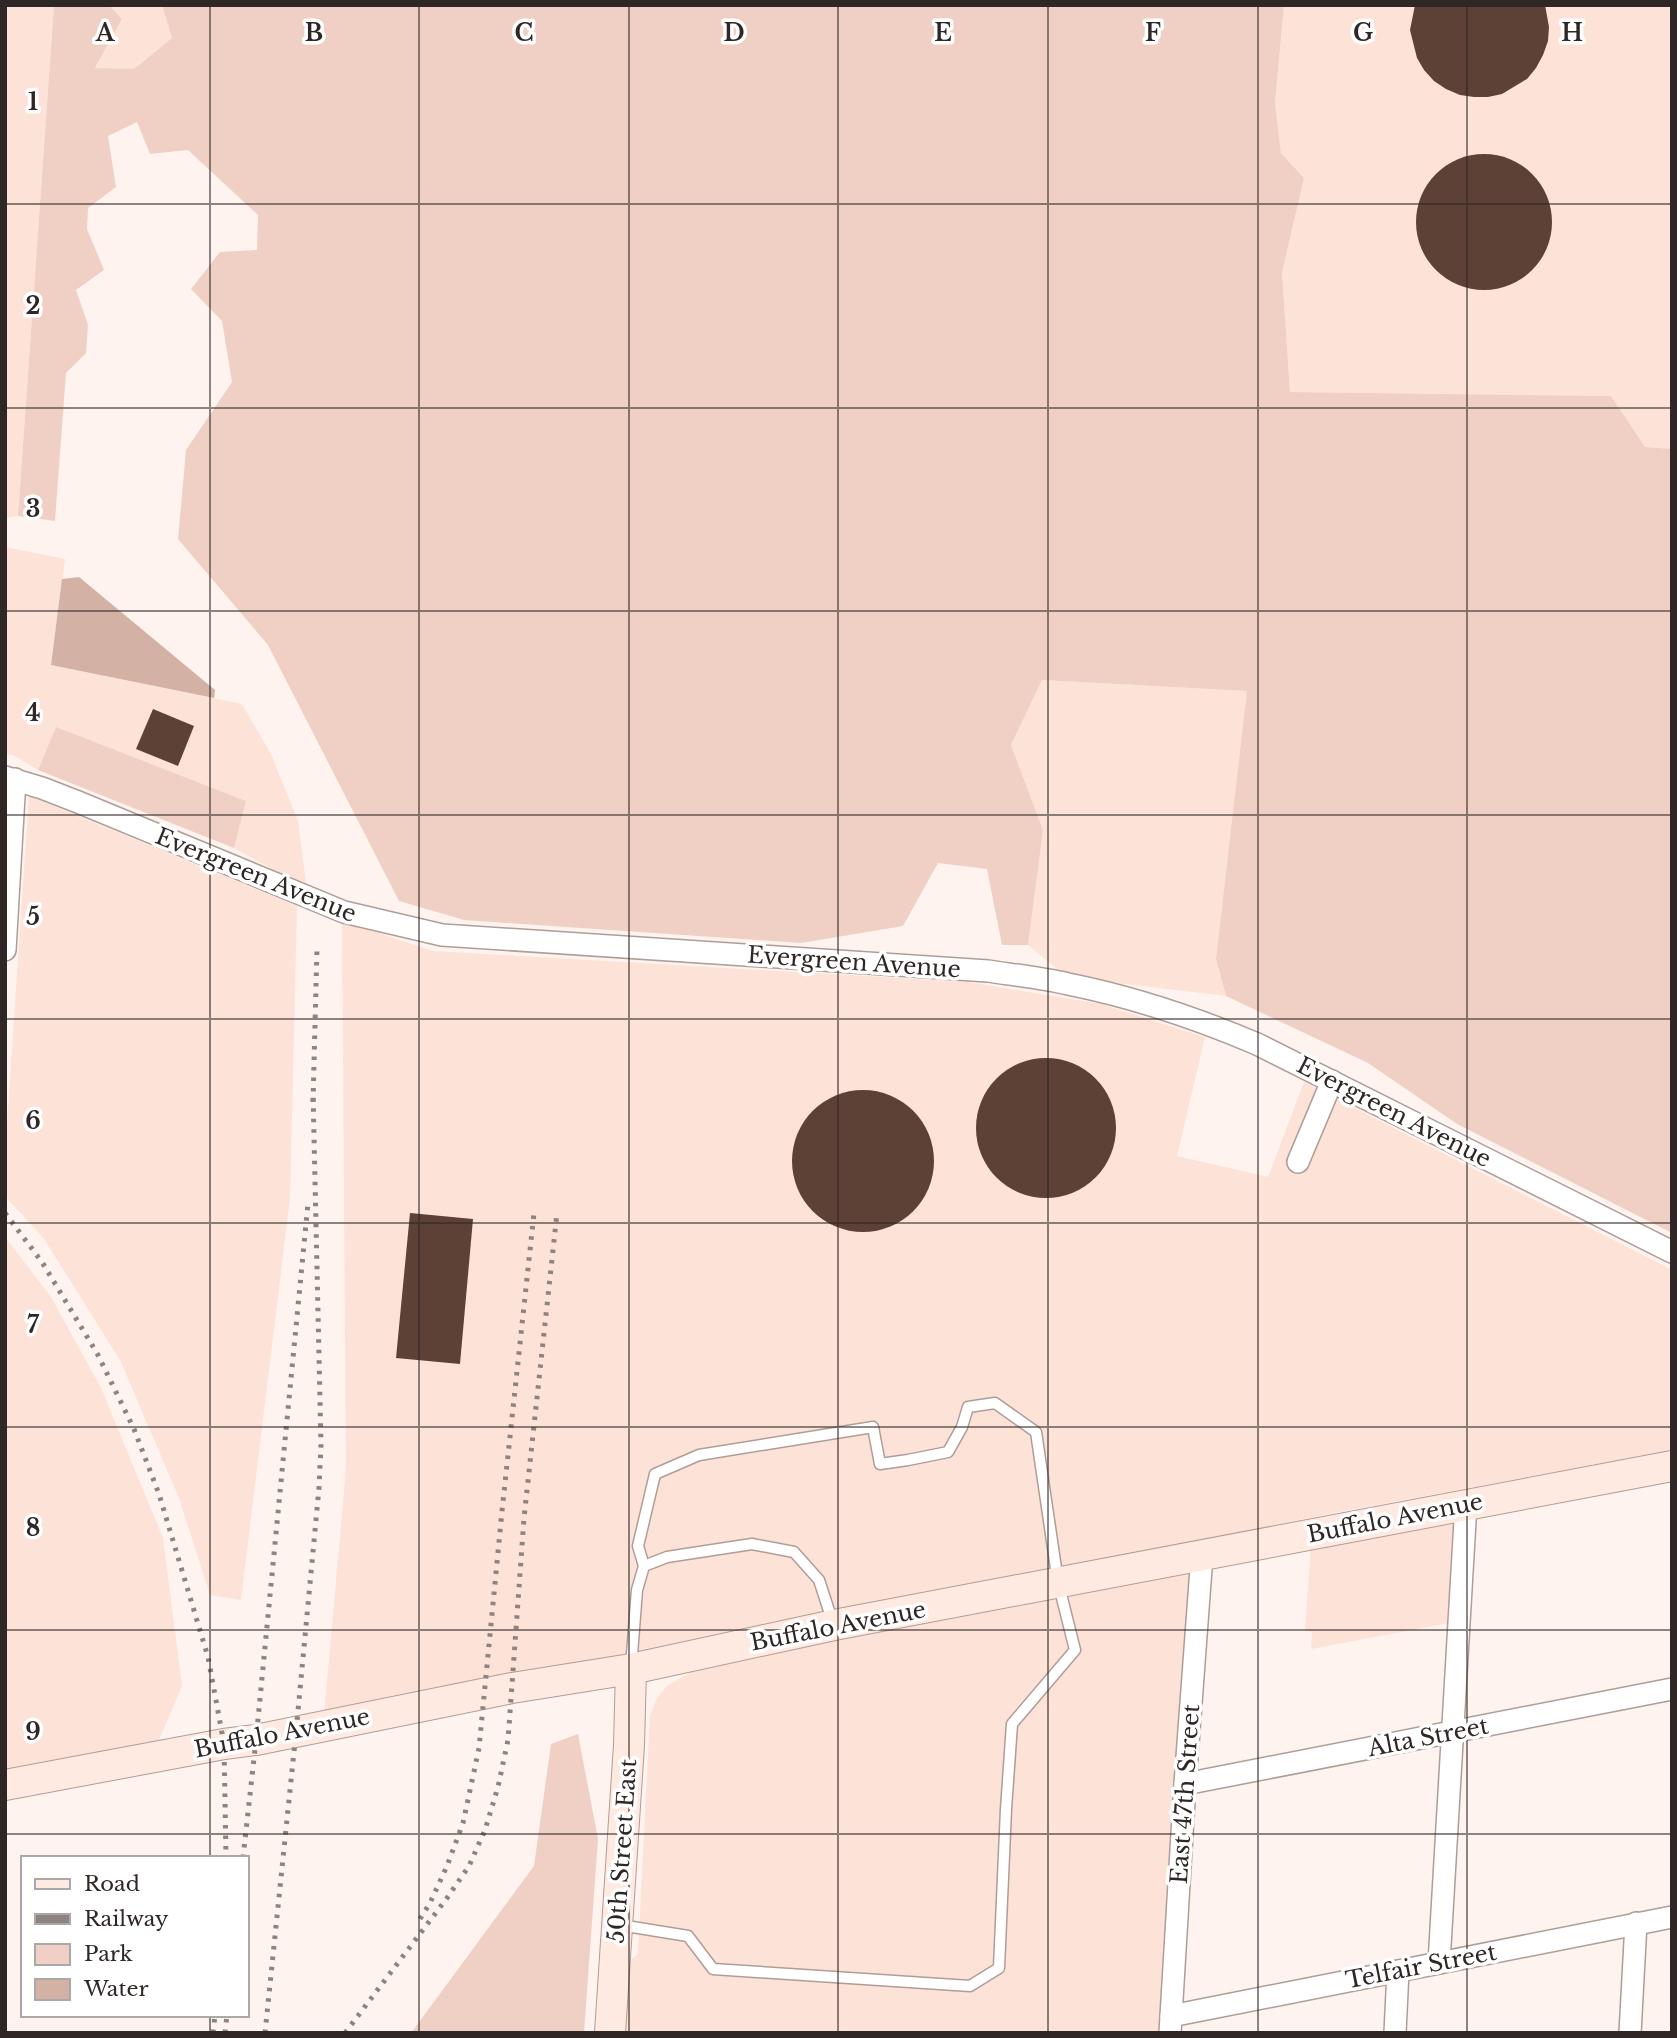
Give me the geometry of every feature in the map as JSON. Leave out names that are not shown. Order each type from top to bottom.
[{"type":"street","points":[[5,950],[10,778]]},
{"type":"street","name":"Evergreen Avenue","points":[[10,778],[43,788],[344,912],[442,935],[988,971],[1066,983],[1160,1008],[1208,1023],[1257,1044],[1672,1252]]},
{"type":"street","points":[[1298,1163],[1332,1081]]},
{"type":"street","name":"Buffalo Avenue","points":[[5,1785],[256,1740],[512,1688],[631,1669],[834,1625],[1672,1466]]},
{"type":"street","points":[[1439,1963],[1466,1504]]},
{"type":"street","name":"East 47th Street","points":[[1170,2025],[1202,1555]]},
{"type":"street","name":"50th Street East","points":[[610,2033],[629,1745],[631,1669]]},
{"type":"street","name":"Alta Street","points":[[1185,1784],[1672,1689]]},
{"type":"street","name":"Telfair Street","points":[[1170,2025],[1398,1971],[1672,1917]]},
{"type":"street","points":[[1630,2033],[1636,1923]]},
{"type":"street","points":[[1395,2033],[1398,1971]]},
{"type":"lane","points":[[617,1925],[688,1936],[713,1969],[970,1986],[999,1968],[1012,1724],[1075,1650],[1058,1582],[1036,1432],[995,1403],[968,1408],[962,1427],[948,1452],[880,1464],[873,1427],[699,1455],[655,1474],[638,1546],[644,1566],[637,1590],[631,1669]]},
{"type":"lane","points":[[644,1566],[667,1557],[752,1544],[794,1552],[819,1580],[834,1625]]},
{"type":"shaded area","points":[[5,5],[54,5],[18,516],[5,518]]},
{"type":"shaded area","points":[[109,5],[162,5],[172,38],[134,69],[95,69],[122,19]]},
{"type":"shaded area","points":[[1284,5],[1672,5],[1672,449],[1645,447],[1611,396],[1290,392],[1282,273],[1304,178],[1281,153],[1275,103]]},
{"type":"shaded area","points":[[5,547],[65,559],[51,665],[242,704],[271,754],[298,821],[306,883],[285,876],[234,848],[246,801],[56,728],[38,770],[13,755],[5,754]]},
{"type":"shaded area","points":[[1042,680],[1248,691],[1216,959],[1226,996],[1117,983],[1061,972],[1028,945],[1043,830],[1011,745]]},
{"type":"shaded area","points":[[29,796],[297,906],[290,1198],[241,1600],[210,1595],[179,1498],[120,1360],[44,1239],[5,1196],[5,1153]]},
{"type":"shaded area","points":[[342,921],[433,951],[968,982],[1101,1004],[1205,1037],[1177,1156],[1268,1177],[1304,1082],[1672,1270],[1672,1450],[1329,1514],[324,1715],[346,1469]]},
{"type":"shaded area","points":[[5,1237],[51,1297],[101,1388],[163,1538],[182,1686],[156,1747],[5,1772]]},
{"type":"shaded area","points":[[1457,1516],[1449,1623],[1311,1649],[1312,1632],[1305,1630],[1311,1546]]},
{"type":"shaded area","points":[[1190,1570],[1162,2033],[619,2033],[623,1967],[638,1954],[650,1716],[657,1698],[667,1686],[689,1673],[731,1656]]},
{"type":"green space","points":[[54,5],[109,5],[122,19],[95,68],[134,69],[172,38],[162,5],[1284,5],[1275,103],[1281,153],[1304,178],[1282,273],[1290,392],[1611,396],[1645,447],[1672,449],[1672,1233],[1457,1124],[1368,1063],[1226,996],[1216,959],[1247,691],[1042,680],[1011,745],[1043,830],[1028,945],[1002,945],[987,869],[938,863],[903,926],[801,943],[464,920],[399,901],[268,645],[178,539],[186,450],[232,382],[222,321],[191,289],[220,252],[257,250],[258,215],[188,150],[150,154],[137,122],[108,136],[116,187],[88,208],[87,229],[104,270],[76,290],[88,325],[86,353],[66,373],[55,521],[18,516]]},
{"type":"green space","points":[[56,727],[246,801],[234,848],[38,770]]},
{"type":"green space","points":[[578,1734],[598,1839],[584,2033],[411,2033],[534,1866],[551,1744]]},
{"type":"water","points":[[79,577],[215,690],[214,698],[51,665],[62,579]]},
{"type":"building","points":[[1415,5],[1545,5],[1549,27],[1548,41],[1536,68],[1527,79],[1502,94],[1488,97],[1460,95],[1434,81],[1417,58],[1410,30]]},
{"type":"building","points":[[1484,154],[1510,159],[1532,174],[1547,196],[1552,222],[1547,248],[1532,270],[1510,285],[1484,290],[1458,285],[1436,270],[1421,248],[1416,222],[1421,196],[1436,174],[1458,159]]},
{"type":"building","points":[[153,709],[194,726],[178,766],[136,749]]},
{"type":"building","points":[[1046,1058],[1073,1063],[1096,1078],[1111,1101],[1116,1128],[1111,1155],[1096,1178],[1073,1193],[1046,1198],[1019,1193],[996,1178],[981,1155],[976,1128],[981,1101],[996,1078],[1019,1063]]},
{"type":"building","points":[[863,1090],[890,1096],[913,1111],[928,1134],[934,1161],[928,1188],[913,1211],[890,1226],[863,1232],[836,1226],[813,1211],[798,1188],[792,1161],[798,1134],[813,1111],[836,1096]]},
{"type":"building","points":[[410,1213],[473,1219],[460,1364],[396,1358]]},
{"type":"railway","points":[[313,1102],[317,948]]},
{"type":"railway","points":[[265,2033],[319,1488],[321,1445],[313,1092]]},
{"type":"railway","points":[[243,1856],[308,1203]]},
{"type":"railway","points":[[5,1213],[42,1262],[98,1355],[134,1429],[159,1494],[208,1657],[224,1744],[226,1856]]},
{"type":"railway","points":[[420,1919],[447,1866],[463,1823],[479,1748],[534,1213]]},
{"type":"railway","points":[[345,2033],[469,1866],[485,1830],[498,1787],[508,1740],[524,1518],[557,1213]]},
{"type":"railway","points":[[213,2033],[215,2017]]},
{"type":"railway","points":[[225,2033],[227,2017]]}]
